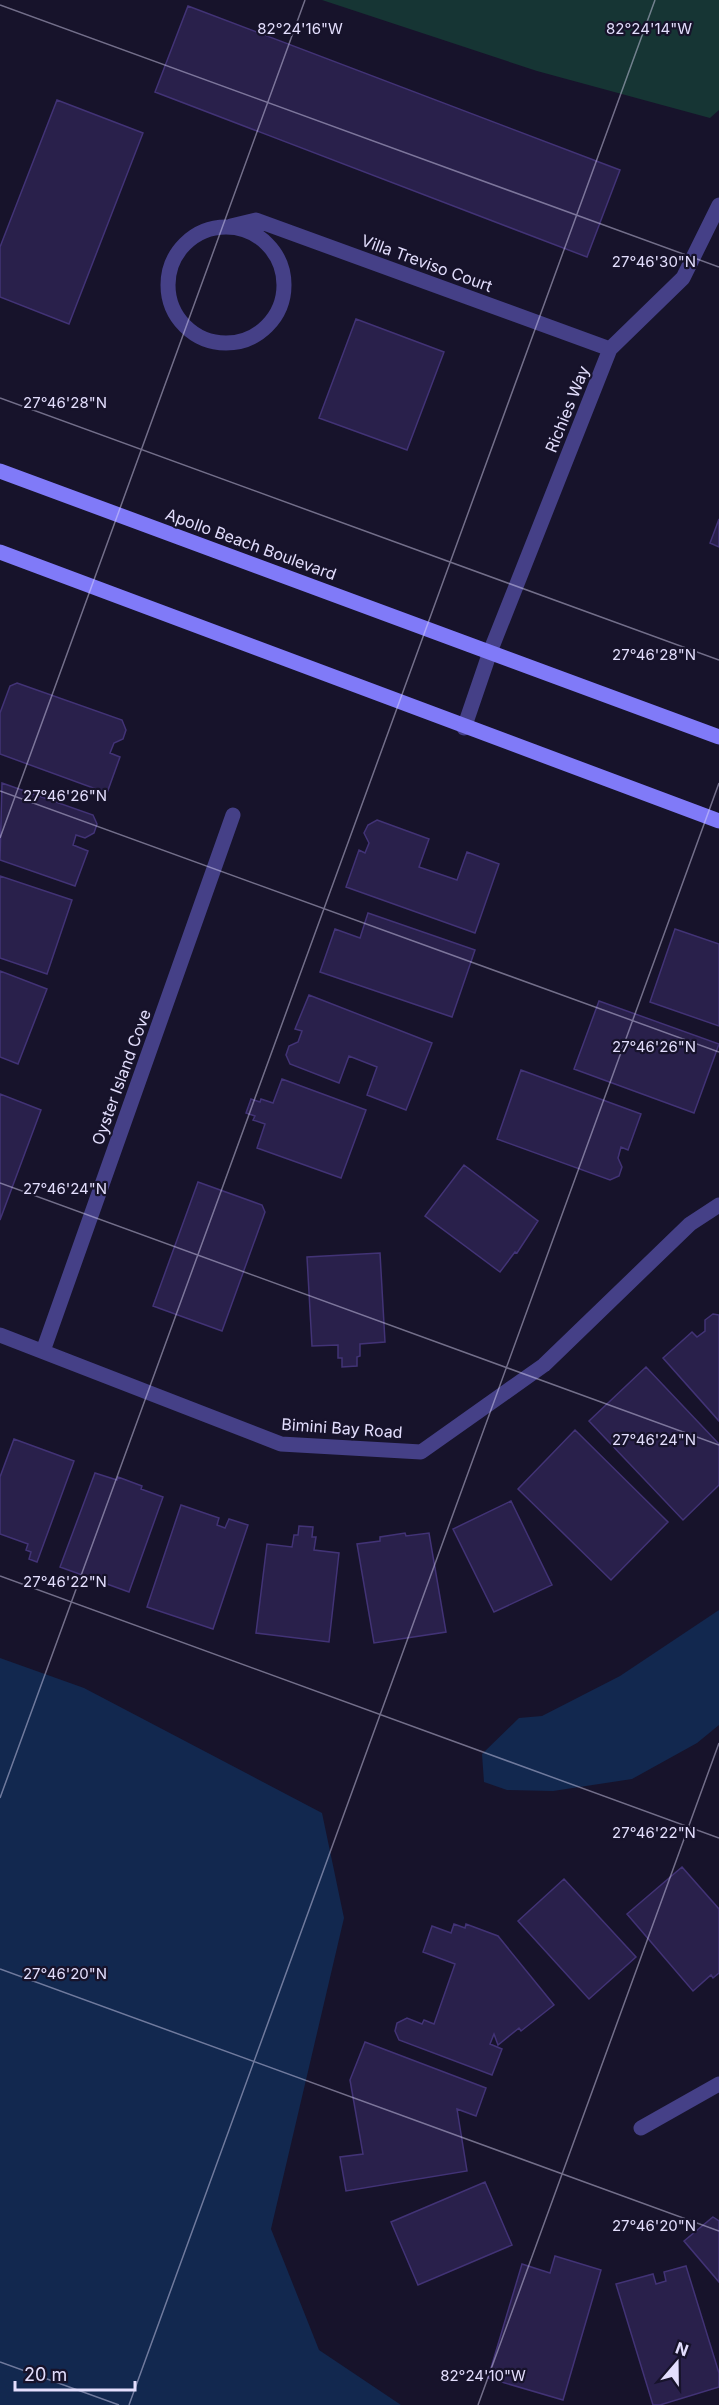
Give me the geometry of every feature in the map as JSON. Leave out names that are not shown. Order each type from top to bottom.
[{"type":"main road","name":"Apollo Beach Boulevard","points":[[0,471],[719,737]]},
{"type":"main road","points":[[0,552],[464,728],[719,821]]},
{"type":"street","name":"Richies Way","points":[[490,651],[610,350],[683,278],[719,205]]},
{"type":"street","name":"Villa Treviso Court","points":[[231,226],[250,231],[266,242],[278,258],[285,277],[284,296],[277,315],[265,329],[248,339],[229,344],[210,341],[193,333],[179,319],[170,302],[167,283],[171,264],[180,248],[195,236],[212,228],[256,220],[610,350]]},
{"type":"street","points":[[464,728],[490,651]]},
{"type":"street","name":"Oyster Island Cove","points":[[43,1351],[233,815]]},
{"type":"street","name":"Bimini Bay Road","points":[[0,1335],[281,1444],[421,1452],[544,1365],[690,1224],[719,1204]]},
{"type":"street","points":[[641,2128],[719,2084]]},
{"type":"green space","points":[[322,0],[719,0],[719,110],[710,118],[537,71]]},
{"type":"water","points":[[719,1610],[719,1725],[697,1743],[632,1779],[553,1791],[507,1790],[484,1782],[482,1754],[519,1718],[542,1716],[620,1676]]},
{"type":"water","points":[[0,1658],[84,1688],[322,1813],[344,1918],[271,2229],[319,2350],[401,2405],[0,2405]]},
{"type":"building","points":[[188,6],[620,170],[587,257],[155,92]]},
{"type":"building","points":[[57,100],[143,133],[69,324],[0,297],[0,247]]},
{"type":"building","points":[[356,319],[444,352],[407,450],[319,418]]},
{"type":"building","points":[[719,519],[719,547],[710,543]]},
{"type":"building","points":[[17,683],[122,720],[126,730],[123,739],[114,743],[110,753],[120,757],[107,793],[0,754],[0,713],[10,686]]},
{"type":"building","points":[[2,783],[93,815],[97,824],[94,833],[85,838],[76,835],[73,845],[88,851],[75,886],[0,860]]},
{"type":"building","points":[[377,820],[429,839],[419,867],[457,880],[467,852],[499,864],[475,933],[346,887],[359,850],[365,853],[369,843],[364,833],[368,825]]},
{"type":"building","points":[[0,876],[72,900],[47,974],[0,958]]},
{"type":"building","points":[[368,913],[475,950],[452,1017],[320,972],[335,929],[360,938]]},
{"type":"building","points":[[675,929],[719,944],[719,1026],[650,1002]]},
{"type":"building","points":[[0,971],[47,989],[18,1064],[0,1057]]},
{"type":"building","points":[[309,995],[432,1043],[406,1110],[367,1095],[377,1067],[349,1056],[339,1083],[290,1064],[286,1055],[289,1046],[298,1042],[302,1031],[295,1029]]},
{"type":"building","points":[[599,1001],[719,1044],[694,1113],[574,1069]]},
{"type":"building","points":[[521,1070],[641,1114],[628,1150],[621,1147],[618,1158],[622,1167],[619,1176],[610,1180],[497,1139]]},
{"type":"building","points":[[282,1079],[366,1110],[341,1178],[257,1148],[265,1124],[253,1120],[255,1116],[246,1113],[251,1099],[273,1103]]},
{"type":"building","points":[[0,1094],[41,1110],[0,1220]]},
{"type":"building","points":[[464,1165],[538,1221],[517,1253],[515,1252],[500,1272],[425,1216]]},
{"type":"building","points":[[198,1182],[262,1205],[265,1212],[222,1331],[153,1306]]},
{"type":"building","points":[[380,1253],[385,1342],[360,1344],[357,1366],[342,1367],[342,1358],[338,1358],[338,1345],[312,1346],[307,1257]]},
{"type":"building","points":[[713,1314],[719,1315],[719,1421],[663,1358],[692,1332],[697,1337],[705,1331],[705,1320]]},
{"type":"building","points":[[646,1367],[719,1444],[719,1485],[683,1520],[589,1421]]},
{"type":"building","points":[[575,1430],[668,1522],[611,1580],[518,1489]]},
{"type":"building","points":[[14,1439],[74,1461],[37,1562],[29,1559],[31,1552],[26,1550],[28,1544],[0,1534],[0,1477]]},
{"type":"building","points":[[95,1473],[117,1480],[118,1477],[163,1497],[129,1592],[60,1567]]},
{"type":"building","points":[[511,1501],[552,1585],[494,1612],[453,1529]]},
{"type":"building","points":[[181,1505],[219,1518],[217,1525],[225,1528],[229,1519],[248,1525],[213,1629],[147,1607]]},
{"type":"building","points":[[299,1526],[313,1527],[312,1537],[316,1537],[314,1550],[339,1553],[329,1642],[256,1633],[267,1544],[292,1547],[294,1535],[298,1535]]},
{"type":"building","points":[[405,1533],[406,1536],[429,1533],[446,1632],[374,1643],[357,1544],[380,1541],[380,1537]]},
{"type":"building","points":[[682,1867],[719,1909],[719,1973],[713,1978],[711,1975],[693,1991],[627,1914]]},
{"type":"building","points":[[564,1879],[636,1957],[589,1999],[518,1921]]},
{"type":"building","points":[[454,1924],[465,1928],[466,1924],[498,1936],[554,2005],[521,2031],[519,2028],[498,2045],[494,2034],[490,2044],[502,2049],[492,2075],[399,2040],[395,2031],[397,2023],[407,2018],[422,2024],[424,2020],[434,2024],[455,1964],[423,1952],[432,1926],[451,1933]]},
{"type":"building","points":[[365,2042],[486,2088],[476,2116],[457,2109],[467,2171],[346,2191],[340,2157],[363,2154],[350,2080]]},
{"type":"building","points":[[485,2182],[512,2245],[418,2285],[391,2222]]},
{"type":"building","points":[[713,2217],[719,2221],[719,2282],[684,2241]]},
{"type":"building","points":[[555,2256],[601,2270],[563,2400],[488,2378],[522,2264],[550,2273]]},
{"type":"building","points":[[686,2266],[719,2373],[719,2387],[660,2405],[653,2405],[616,2284],[653,2274],[656,2284],[666,2281],[664,2272]]}]
